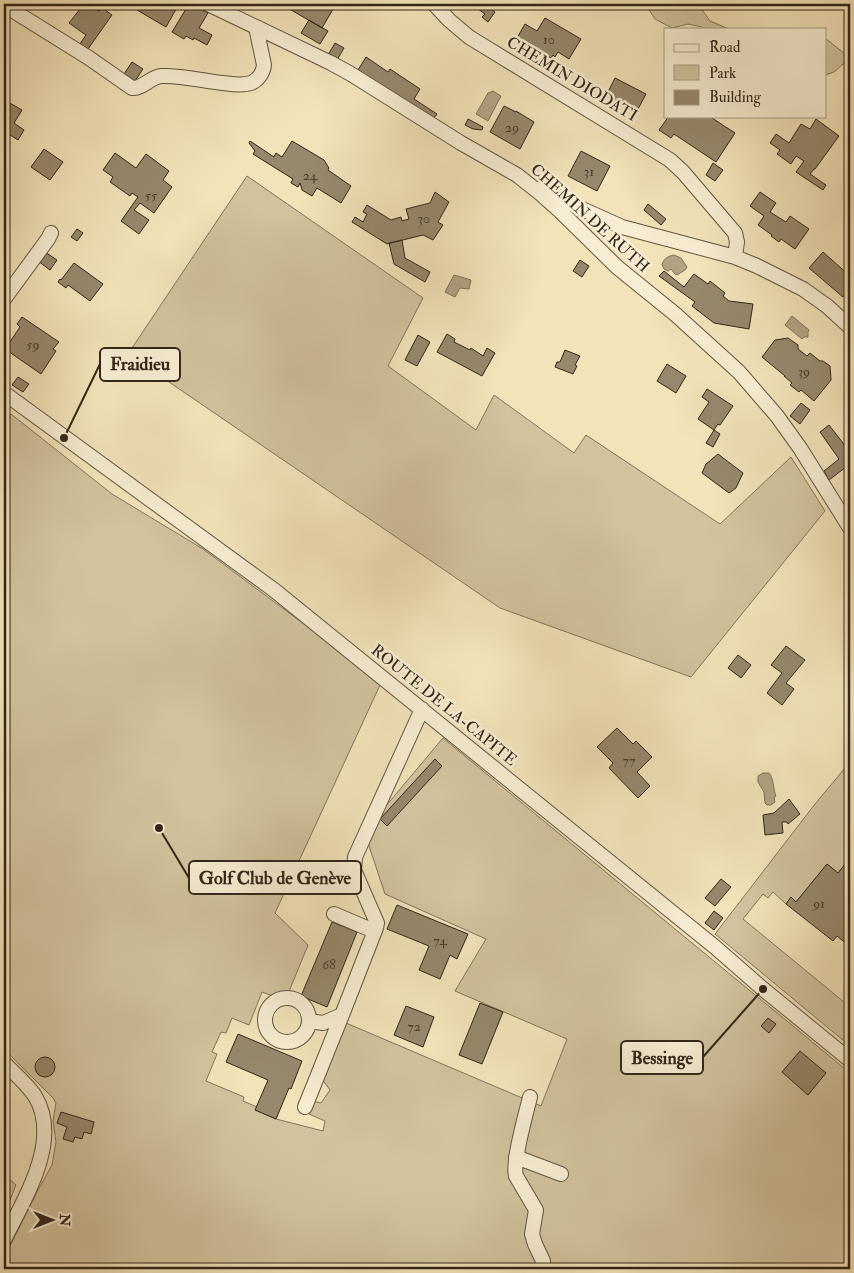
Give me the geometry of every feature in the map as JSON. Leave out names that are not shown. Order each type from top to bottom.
[{"type":"street","name":"CHEMIN DE RUTH","points":[[208,4],[351,74],[517,176],[560,211],[617,268],[675,314],[739,372],[777,416],[800,448],[850,528]]},
{"type":"street","name":"CHEMIN DIODATI","points":[[434,4],[469,38],[670,160],[683,172],[733,230],[736,235],[735,258]]},
{"type":"street","points":[[4,5],[89,58],[132,88],[136,88],[151,79],[161,76],[240,85],[253,82],[260,76],[264,65],[256,27]]},
{"type":"street","points":[[517,176],[622,227],[735,258],[757,266],[803,289],[827,306],[850,327]]},
{"type":"street","points":[[4,299],[51,233]]},
{"type":"street","name":"ROUTE DE LA-CAPITE","points":[[6,398],[274,590],[707,940],[763,989],[850,1060]]},
{"type":"street","points":[[305,1107],[377,924],[354,870],[355,857],[422,709]]},
{"type":"street","points":[[334,914],[374,931]]},
{"type":"street","points":[[309,1021],[323,1023],[342,1015]]},
{"type":"street","points":[[4,1062],[35,1097],[42,1112],[44,1133],[42,1155],[38,1168],[4,1240]]},
{"type":"street","points":[[530,1097],[516,1157],[515,1174],[536,1210],[532,1234],[543,1261],[543,1269]]},
{"type":"street","points":[[516,1157],[561,1174]]},
{"type":"green space","points":[[650,4],[698,4],[710,21],[727,28],[703,28],[688,24],[672,28],[655,19],[648,8]]},
{"type":"green space","points":[[826,39],[850,58],[834,72],[826,75]]},
{"type":"green space","points":[[247,176],[423,298],[388,366],[476,430],[494,395],[574,453],[586,435],[720,524],[791,457],[825,511],[691,677],[500,608],[128,354]]},
{"type":"green space","points":[[11,414],[112,494],[203,549],[308,627],[380,685],[275,913],[308,945],[288,994],[275,997],[262,992],[249,1025],[232,1018],[226,1033],[221,1032],[212,1052],[217,1054],[206,1081],[244,1097],[243,1101],[257,1107],[256,1110],[276,1119],[323,1131],[325,1121],[309,1114],[312,1101],[321,1103],[330,1090],[322,1079],[346,1023],[541,1106],[567,1039],[455,991],[486,939],[385,894],[368,843],[380,813],[443,738],[850,1073],[850,1269],[4,1269],[4,1258],[52,1165],[56,1142],[53,1121],[56,1103],[4,1049],[4,422]]},
{"type":"green space","points":[[850,762],[850,858],[838,873],[827,864],[796,902],[791,898],[786,904],[773,892],[768,898],[763,894],[743,919],[850,1007],[850,1046],[715,934],[815,804]]},
{"type":"green space","points":[[4,1174],[16,1185],[4,1215]]},
{"type":"shaded area","points":[[493,91],[501,96],[488,121],[476,114],[488,93]]},
{"type":"shaded area","points":[[674,255],[681,258],[687,267],[677,275],[671,269],[668,271],[664,269],[662,265],[666,258]]},
{"type":"shaded area","points":[[454,275],[471,280],[469,289],[460,288],[455,297],[445,292]]},
{"type":"shaded area","points":[[792,316],[809,330],[808,337],[802,339],[785,325]]},
{"type":"shaded area","points":[[763,773],[769,773],[773,781],[776,796],[774,797],[775,802],[771,805],[765,803],[764,792],[758,782],[758,776]]},
{"type":"building","points":[[84,4],[88,4],[99,11],[101,7],[112,15],[88,49],[80,44],[86,35],[69,23]]},
{"type":"building","points":[[141,4],[179,4],[166,27],[137,10]]},
{"type":"building","points":[[189,4],[193,4],[208,13],[199,28],[212,35],[207,45],[194,38],[193,40],[186,36],[184,39],[172,32]]},
{"type":"building","points":[[281,4],[336,4],[322,28]]},
{"type":"building","points":[[471,4],[493,4],[490,8],[495,12],[488,22],[482,17],[485,14]]},
{"type":"building","points":[[545,18],[581,39],[569,59],[558,52],[555,57],[553,55],[551,58],[517,38],[525,24],[537,31]]},
{"type":"building","points":[[309,20],[328,31],[320,44],[301,33]]},
{"type":"building","points":[[335,43],[344,48],[337,60],[328,55]]},
{"type":"building","points":[[366,57],[388,72],[390,69],[420,89],[414,99],[437,114],[433,119],[358,70]]},
{"type":"building","points":[[132,62],[143,69],[135,81],[124,74]]},
{"type":"building","points":[[615,78],[646,94],[637,111],[606,96]]},
{"type":"building","points":[[8,102],[22,110],[14,123],[24,130],[18,140],[4,131],[4,103],[7,105]]},
{"type":"building","points":[[504,106],[534,122],[520,149],[490,132]]},
{"type":"building","points":[[668,118],[712,118],[735,133],[716,162],[674,134],[671,138],[659,130]]},
{"type":"building","points":[[468,119],[483,127],[482,130],[473,129],[465,125]]},
{"type":"building","points":[[816,119],[839,136],[810,174],[826,185],[823,190],[796,172],[804,161],[796,156],[791,164],[777,154],[780,150],[770,143],[776,134],[789,143],[801,124],[810,129]]},
{"type":"building","points":[[250,141],[274,157],[276,153],[282,157],[292,141],[324,160],[329,168],[328,170],[351,186],[341,203],[317,188],[312,196],[302,190],[300,183],[298,187],[291,183],[293,179],[253,154],[255,151],[249,143]]},
{"type":"building","points":[[44,149],[63,162],[50,180],[31,167]]},
{"type":"building","points":[[581,151],[610,166],[597,191],[568,176]]},
{"type":"building","points":[[115,153],[136,168],[146,154],[169,171],[163,180],[172,187],[154,213],[140,203],[134,210],[149,220],[139,234],[121,221],[138,197],[132,193],[130,196],[110,182],[113,177],[103,170]]},
{"type":"building","points":[[713,163],[723,170],[715,181],[706,175]]},
{"type":"building","points":[[435,192],[449,202],[438,222],[443,225],[433,240],[423,235],[387,244],[352,222],[355,217],[363,222],[367,214],[363,212],[367,205],[391,220],[401,217],[402,221],[409,219],[406,209],[430,203]]},
{"type":"building","points":[[760,192],[776,203],[770,212],[786,222],[790,216],[809,229],[795,249],[781,239],[779,242],[758,225],[764,216],[750,206]]},
{"type":"building","points":[[648,204],[666,219],[661,225],[644,210]]},
{"type":"building","points":[[77,229],[83,233],[77,241],[71,237]]},
{"type":"building","points":[[402,240],[405,258],[430,272],[425,282],[394,264],[389,243]]},
{"type":"building","points":[[45,252],[57,260],[50,270],[38,261]]},
{"type":"building","points":[[823,252],[850,276],[850,288],[843,297],[809,268]]},
{"type":"building","points":[[580,260],[589,266],[582,277],[573,271]]},
{"type":"building","points":[[74,263],[103,284],[90,301],[68,285],[66,288],[58,282]]},
{"type":"building","points":[[664,271],[684,287],[694,274],[708,284],[710,281],[725,293],[723,296],[729,301],[753,304],[749,329],[714,323],[692,306],[695,302],[659,276]]},
{"type":"building","points":[[22,317],[59,342],[53,349],[56,351],[41,374],[5,349],[20,327],[17,324]]},
{"type":"building","points":[[447,334],[455,339],[454,342],[470,350],[471,348],[483,356],[487,348],[495,353],[482,376],[437,352]]},
{"type":"building","points":[[418,335],[430,342],[417,366],[405,360]]},
{"type":"building","points":[[788,338],[798,345],[798,349],[807,356],[810,353],[830,366],[831,380],[814,401],[801,390],[799,392],[790,385],[792,383],[762,357],[775,340]]},
{"type":"building","points":[[565,350],[580,356],[573,374],[555,367],[557,362],[560,362]]},
{"type":"building","points":[[667,364],[686,376],[676,393],[657,381]]},
{"type":"building","points":[[18,377],[29,384],[23,392],[12,385]]},
{"type":"building","points":[[707,389],[733,406],[720,425],[718,424],[714,430],[698,419],[709,402],[702,397]]},
{"type":"building","points":[[801,403],[810,410],[800,424],[790,416]]},
{"type":"building","points":[[829,425],[850,452],[850,470],[846,467],[829,480],[824,471],[839,459],[820,432]]},
{"type":"building","points":[[714,430],[720,434],[713,447],[706,443]]},
{"type":"building","points":[[718,454],[743,473],[736,488],[729,493],[702,473],[706,464]]},
{"type":"building","points":[[786,646],[805,660],[786,683],[794,689],[782,705],[767,693],[782,673],[771,665]]},
{"type":"building","points":[[738,655],[751,665],[741,678],[728,668]]},
{"type":"building","points":[[617,728],[633,744],[636,741],[652,757],[637,772],[650,786],[638,798],[609,768],[613,763],[597,747]]},
{"type":"building","points":[[435,759],[442,766],[387,826],[380,819]]},
{"type":"building","points":[[789,799],[800,814],[788,824],[787,822],[782,822],[783,833],[765,835],[763,815],[774,813]]},
{"type":"building","points":[[850,858],[850,947],[837,936],[833,941],[786,904],[791,897],[796,902],[827,864],[838,873]]},
{"type":"building","points":[[721,879],[731,887],[715,906],[705,898]]},
{"type":"building","points":[[397,905],[468,934],[457,959],[450,955],[440,979],[419,970],[429,946],[387,929]]},
{"type":"building","points":[[714,911],[723,918],[714,930],[705,923]]},
{"type":"building","points":[[332,922],[357,932],[327,1007],[301,996]]},
{"type":"building","points":[[480,1003],[503,1012],[482,1064],[459,1055]]},
{"type":"building","points":[[406,1006],[434,1017],[423,1047],[394,1035]]},
{"type":"building","points":[[768,1018],[776,1024],[769,1033],[761,1026]]},
{"type":"building","points":[[238,1034],[302,1061],[276,1119],[255,1110],[268,1080],[226,1062]]},
{"type":"building","points":[[800,1051],[826,1073],[808,1095],[782,1072]]},
{"type":"building","points":[[45,1057],[52,1060],[55,1067],[52,1074],[45,1077],[38,1074],[35,1067],[38,1060]]},
{"type":"building","points":[[61,1112],[94,1122],[91,1134],[84,1132],[82,1139],[75,1137],[73,1142],[63,1139],[67,1127],[57,1123]]},
{"type":"place","name":"Fraidieu","points":[[64,438]]},
{"type":"place","name":"Golf Club de Genève","points":[[159,828]]},
{"type":"place","name":"Bessinge","points":[[763,989]]}]
